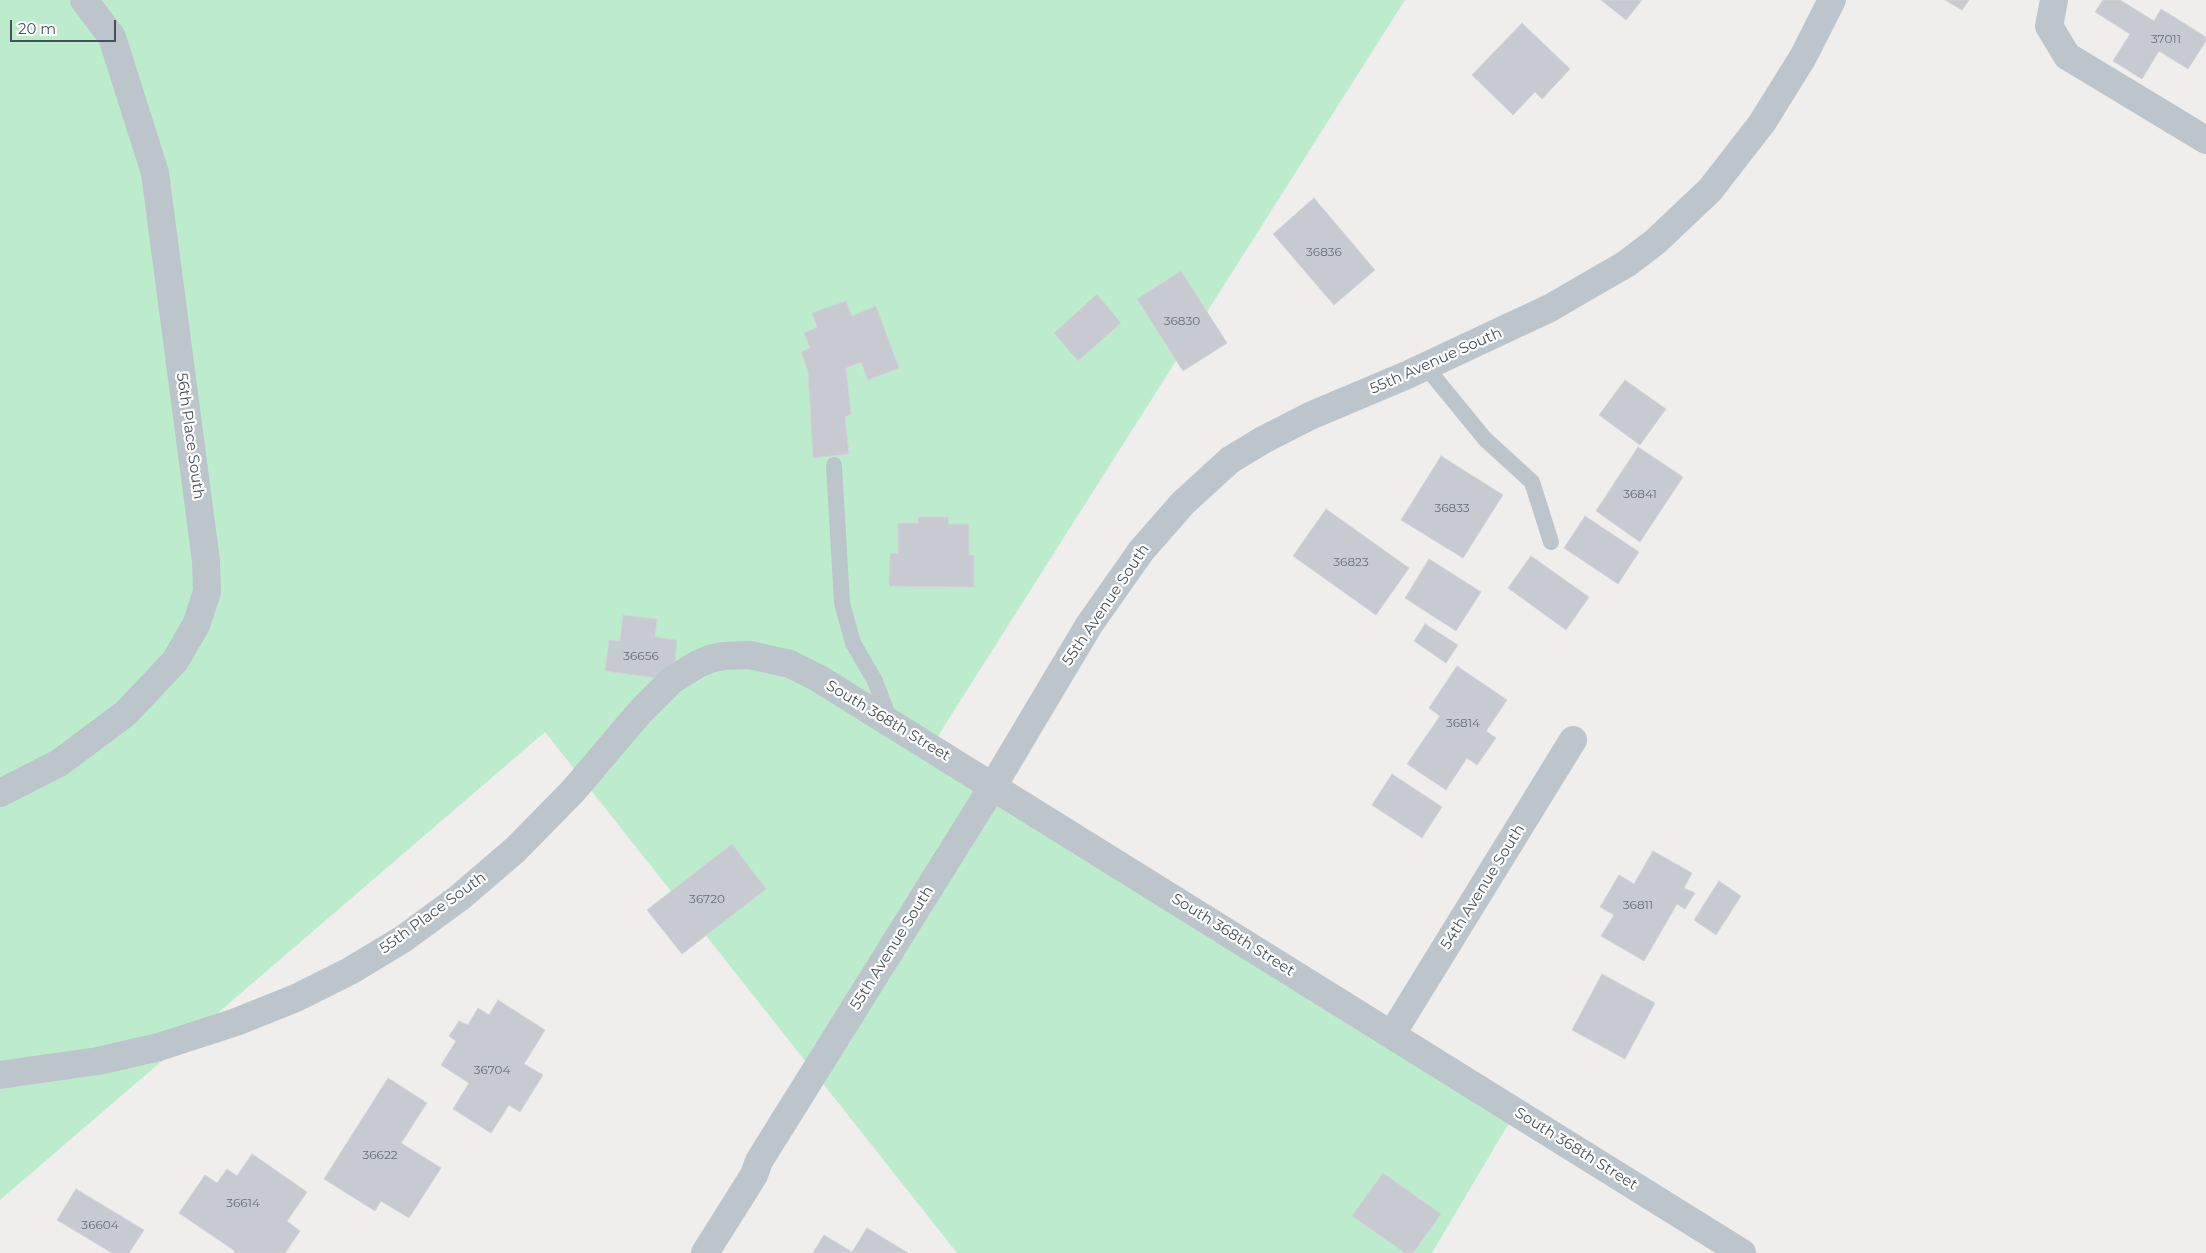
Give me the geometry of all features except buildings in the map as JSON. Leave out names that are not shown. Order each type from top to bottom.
[{"type":"street","name":"56th Place South","points":[[0,793],[59,762],[126,713],[175,661],[196,626],[207,592],[206,561],[154,173],[112,38],[84,0]]},
{"type":"street","name":"55th Avenue South","points":[[705,1253],[754,1175],[759,1161],[993,786],[1105,601],[1142,551],[1196,490],[1230,460],[1263,440],[1310,416],[1426,367],[1567,299],[1626,264],[1684,216],[1710,190],[1762,123],[1803,57],[1832,0]]},
{"type":"street","points":[[2054,0],[2049,26],[2067,56],[2206,140]]},
{"type":"street","name":"South 368th Street","points":[[710,659],[723,656],[750,655],[790,664],[818,678],[1742,1253]]},
{"type":"street","name":"55th Place South","points":[[0,1075],[98,1061],[159,1047],[236,1022],[296,998],[350,971],[403,939],[459,898],[508,856],[573,791],[661,690],[685,671],[710,659]]},
{"type":"street","name":"54th Avenue South","points":[[1392,1034],[1573,740]]},
{"type":"lane","points":[[1426,367],[1485,439],[1532,482],[1552,542]]},
{"type":"lane","points":[[834,465],[842,604],[853,643],[875,681],[891,723]]},
{"type":"green space","points":[[0,0],[1405,0],[931,747],[1516,1111],[1432,1253],[957,1253],[545,732],[0,1200]]}]
